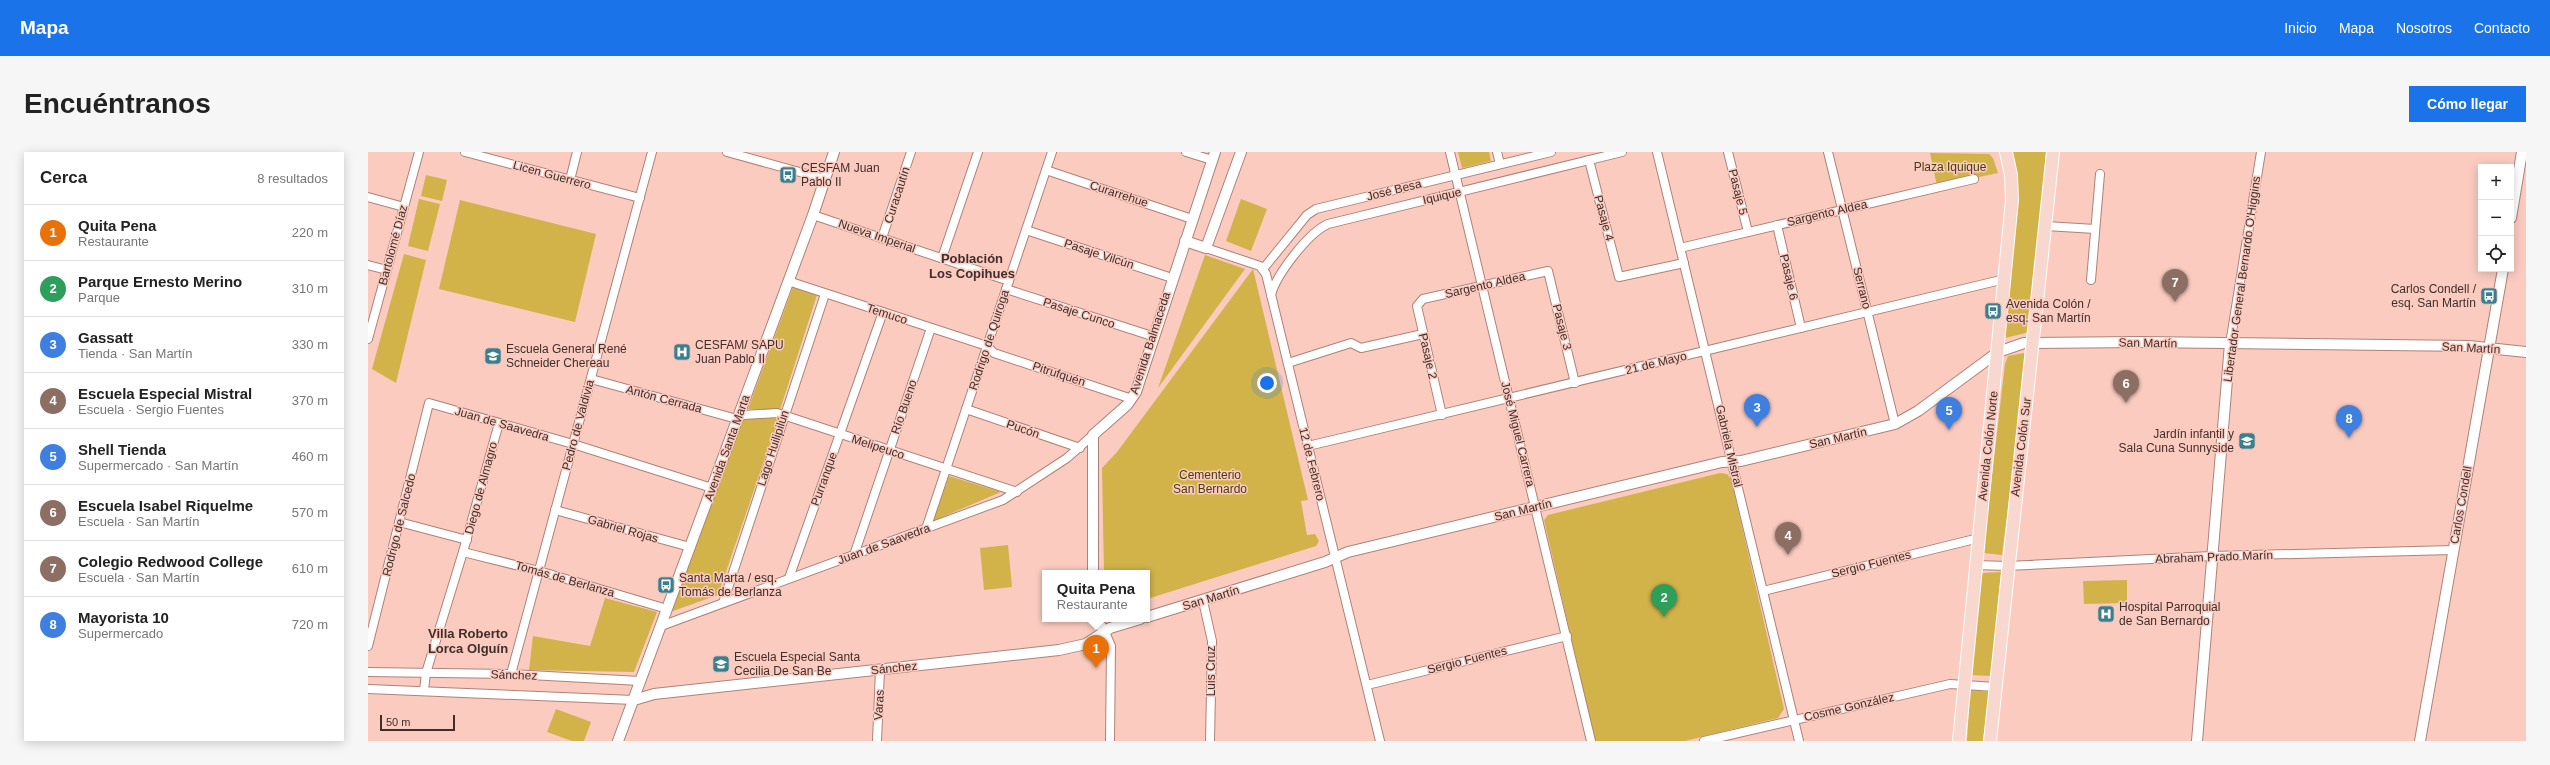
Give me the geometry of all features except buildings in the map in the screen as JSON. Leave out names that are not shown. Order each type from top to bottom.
[{"type":"main road","name":"Avenida Colón Norte","points":[[1958,741],[2005,279],[2012,188],[2006,152]]},
{"type":"main road","name":"Avenida Colón Sur","points":[[1990,741],[2007,566],[2034,342],[2053,152]]},
{"type":"street","name":"Bartolomé Díaz","points":[[368,338],[419,152]]},
{"type":"street","name":"Licen Guerrero","points":[[465,152],[640,198]]},
{"type":"street","points":[[570,180],[577,152]]},
{"type":"street","name":"Pedro de Valdivia","points":[[511,674],[652,152]]},
{"type":"street","points":[[728,152],[825,178]]},
{"type":"street","name":"Avenida Santa Marta","points":[[618,741],[813,215],[834,152]]},
{"type":"street","name":"Curacautín","points":[[882,238],[911,152]]},
{"type":"street","points":[[942,258],[978,152]]},
{"type":"street","name":"Rodrigo de Quiroga","points":[[926,529],[1052,152]]},
{"type":"street","points":[[1186,152],[1213,156]]},
{"type":"street","points":[[1206,248],[1242,152]]},
{"type":"street","name":"José Miguel Carrera","points":[[1450,152],[1481,286],[1592,741]]},
{"type":"street","points":[[1497,152],[1500,164]]},
{"type":"street","name":"Iquique","points":[[1271,296],[1276,281],[1282,272],[1316,232],[1328,224],[1622,152]]},
{"type":"street","name":"Gabriela Mistral","points":[[1657,152],[1799,741]]},
{"type":"street","name":"Pasaje 5","points":[[1728,152],[1748,232]]},
{"type":"street","name":"Serrano","points":[[1828,152],[1895,424]]},
{"type":"street","name":"Libertador General Bernardo O'Higgins","points":[[2197,741],[2230,344],[2262,152]]},
{"type":"street","points":[[2514,200],[2522,152]]},
{"type":"street","name":"José Besa","points":[[1263,269],[1313,210],[1546,153]]},
{"type":"street","name":"Avenida Balmaceda","points":[[1093,435],[1132,399],[1213,156]]},
{"type":"street","name":"Pasaje 4","points":[[1589,160],[1619,277],[1684,262]]},
{"type":"street","name":"Curarrehue","points":[[1046,170],[1192,219]]},
{"type":"street","points":[[2091,280],[2100,174]]},
{"type":"street","name":"Sargento Aldea","points":[[1680,248],[1974,179]]},
{"type":"street","points":[[368,197],[404,207]]},
{"type":"street","name":"Nueva Imperial","points":[[813,215],[1009,281]]},
{"type":"street","name":"Pasaje 6","points":[[1777,225],[1801,328]]},
{"type":"street","points":[[2046,226],[2095,229]]},
{"type":"street","name":"Pasaje Vilcún","points":[[1026,230],[1172,278]]},
{"type":"street","points":[[1185,241],[1263,269],[1282,272]]},
{"type":"street","points":[[368,265],[386,270]]},
{"type":"street","name":"12 de Febrero","points":[[1263,269],[1288,363],[1380,741]]},
{"type":"street","name":"Sargento Aldea","points":[[1423,299],[1548,271]]},
{"type":"street","name":"Pasaje 3","points":[[1548,271],[1575,383]]},
{"type":"street","name":"Carlos Condell","points":[[2420,741],[2490,347],[2502,272]]},
{"type":"street","name":"21 de Mayo","points":[[1308,446],[2005,279]]},
{"type":"street","name":"Temuco","points":[[788,281],[987,346]]},
{"type":"street","name":"Pasaje Cunco","points":[[1006,289],[1152,336]]},
{"type":"street","name":"Lago Huilipilún","points":[[722,603],[826,294]]},
{"type":"street","name":"Pasaje 2","points":[[1423,299],[1417,306],[1442,415]]},
{"type":"street","name":"Purranque","points":[[789,578],[883,312]]},
{"type":"street","name":"Río Bueno","points":[[854,555],[931,328]]},
{"type":"street","points":[[1288,363],[1350,343],[1361,348],[1423,334]]},
{"type":"street","name":"San Martín","points":[[1150,616],[1203,601],[1348,552],[1732,460],[1741,461],[1895,424],[1918,411],[1998,352],[2034,342],[2490,347],[2526,352]]},
{"type":"street","name":"Pitrufquén","points":[[987,346],[994,353],[1132,399]]},
{"type":"street","name":"Antón Cerrada","points":[[591,379],[737,419]]},
{"type":"street","name":"Juan de Saavedra","points":[[429,404],[573,444],[712,488]]},
{"type":"street","name":"Rodrigo de Salcedo","points":[[368,646],[429,404]]},
{"type":"street","name":"Pucón","points":[[966,409],[1080,448]]},
{"type":"street","name":"Melipeuco","points":[[737,419],[743,415],[777,413],[1017,492]]},
{"type":"street","name":"Diego de Almagro","points":[[424,690],[426,673],[467,540],[499,423]]},
{"type":"street","points":[[1093,435],[1093,570]]},
{"type":"street","name":"Juan de Saavedra","points":[[661,626],[926,529],[1017,492],[1080,448],[1093,435]]},
{"type":"street","name":"Gabriel Rojas","points":[[555,510],[690,547]]},
{"type":"street","points":[[399,522],[467,540]]},
{"type":"street","name":"Sergio Fuentes","points":[[1763,591],[1979,538]]},
{"type":"street","name":"Abraham Prado Marín","points":[[1976,565],[2007,566],[2212,556],[2453,550]]},
{"type":"street","name":"Tomás de Berlanza","points":[[463,552],[539,571],[667,609]]},
{"type":"street","name":"Luis Cruz","points":[[1203,601],[1212,641],[1210,741]]},
{"type":"street","points":[[1098,622],[1105,632],[1111,646],[1110,741]]},
{"type":"street","points":[[1105,632],[1116,626],[1130,622]]},
{"type":"street","name":"Sánchez","points":[[368,689],[424,690],[634,700],[654,694],[1068,649],[1086,644],[1105,632]]},
{"type":"street","name":"Sergio Fuentes","points":[[1367,685],[1567,636]]},
{"type":"street","name":"Varas","points":[[877,741],[880,670]]},
{"type":"street","name":"Sánchez","points":[[368,672],[511,674],[640,682]]},
{"type":"street","points":[[640,682],[654,694]]},
{"type":"street","name":"Cosme González","points":[[1704,741],[1945,684],[1995,687]]},
{"type":"green space","points":[[1458,152],[1489,152],[1491,161],[1462,168]]},
{"type":"green space","points":[[2009,152],[2046,152],[2030,332],[2005,338],[2018,183]]},
{"type":"green space","name":"Plaza Iquique","points":[[1930,153],[1989,154],[1993,158],[1998,173],[1937,186]]},
{"type":"green space","points":[[426,175],[447,180],[442,201],[421,196]]},
{"type":"green space","points":[[419,199],[440,204],[428,251],[408,246]]},
{"type":"green space","points":[[1241,199],[1267,209],[1251,251],[1226,241]]},
{"type":"green space","points":[[460,200],[596,234],[575,322],[439,289]]},
{"type":"green space","points":[[404,254],[426,260],[396,383],[372,369]]},
{"type":"green space","points":[[1205,255],[1245,269],[1158,388]]},
{"type":"green space","name":"Cementerio San Bernardo","points":[[1253,269],[1308,500],[1301,501],[1307,535],[1315,534],[1319,541],[1316,546],[1150,598],[1150,570],[1104,570],[1102,468],[1117,452]]},
{"type":"green space","points":[[793,287],[817,295],[780,410],[748,409]]},
{"type":"green space","points":[[2024,353],[2027,358],[2002,555],[1983,553],[2005,364],[2008,356]]},
{"type":"green space","points":[[775,417],[778,420],[718,595],[673,611],[671,609],[740,420]]},
{"type":"green space","points":[[1720,473],[1727,474],[1731,479],[1784,709],[1778,718],[1685,741],[1595,741],[1544,520],[1548,515]]},
{"type":"green space","points":[[949,476],[1001,492],[933,521]]},
{"type":"green space","points":[[1008,545],[1012,587],[984,590],[980,548]]},
{"type":"green space","points":[[2001,572],[1991,676],[1969,675],[1980,573]]},
{"type":"green space","points":[[2127,580],[2127,603],[2084,604],[2083,581]]},
{"type":"green space","points":[[605,598],[657,612],[634,672],[529,670],[533,636],[590,646]]},
{"type":"green space","points":[[1970,690],[1989,692],[1983,741],[1967,741]]},
{"type":"green space","points":[[556,709],[591,722],[584,741],[572,741],[547,732]]},
{"type":"place","name":"CESFAM Juan Pablo II","points":[[788,175]]},
{"type":"place","name":"Carlos Condell / esq. San Martín","points":[[2489,296]]},
{"type":"place","name":"Colegio Redwood College","points":[[2175,302]]},
{"type":"place","name":"Avenida Colón / esq. San Martín","points":[[1993,311]]},
{"type":"place","name":"CESFAM/ SAPU Juan Pablo II","points":[[682,352]]},
{"type":"place","name":"Escuela General René Schneider Chereau","points":[[493,356]]},
{"type":"place","name":"Escuela Isabel Riquelme","points":[[2126,403]]},
{"type":"place","name":"Gassatt","points":[[1757,427]]},
{"type":"place","name":"Shell Tienda","points":[[1949,430]]},
{"type":"place","name":"Mayorista 10","points":[[2349,438]]},
{"type":"place","name":"Jardín infantil y Sala Cuna Sunnyside","points":[[2247,441]]},
{"type":"place","name":"Escuela Especial Mistral","points":[[1788,555]]},
{"type":"place","name":"Santa Marta / esq. Tomás de Berlanza","points":[[666,585]]},
{"type":"place","name":"Hospital Parroquial de San Bernardo","points":[[2106,614]]},
{"type":"place","name":"Parque Ernesto Merino","points":[[1664,617]]},
{"type":"place","name":"Escuela Especial Santa Cecilia De San Be","points":[[721,664]]},
{"type":"place","name":"Quita Pena","points":[[1096,668]]},
{"type":"district","name":"Población Los Copihues","points":[[972,266]]},
{"type":"district","name":"Villa Roberto Lorca Olguín","points":[[468,640]]}]
